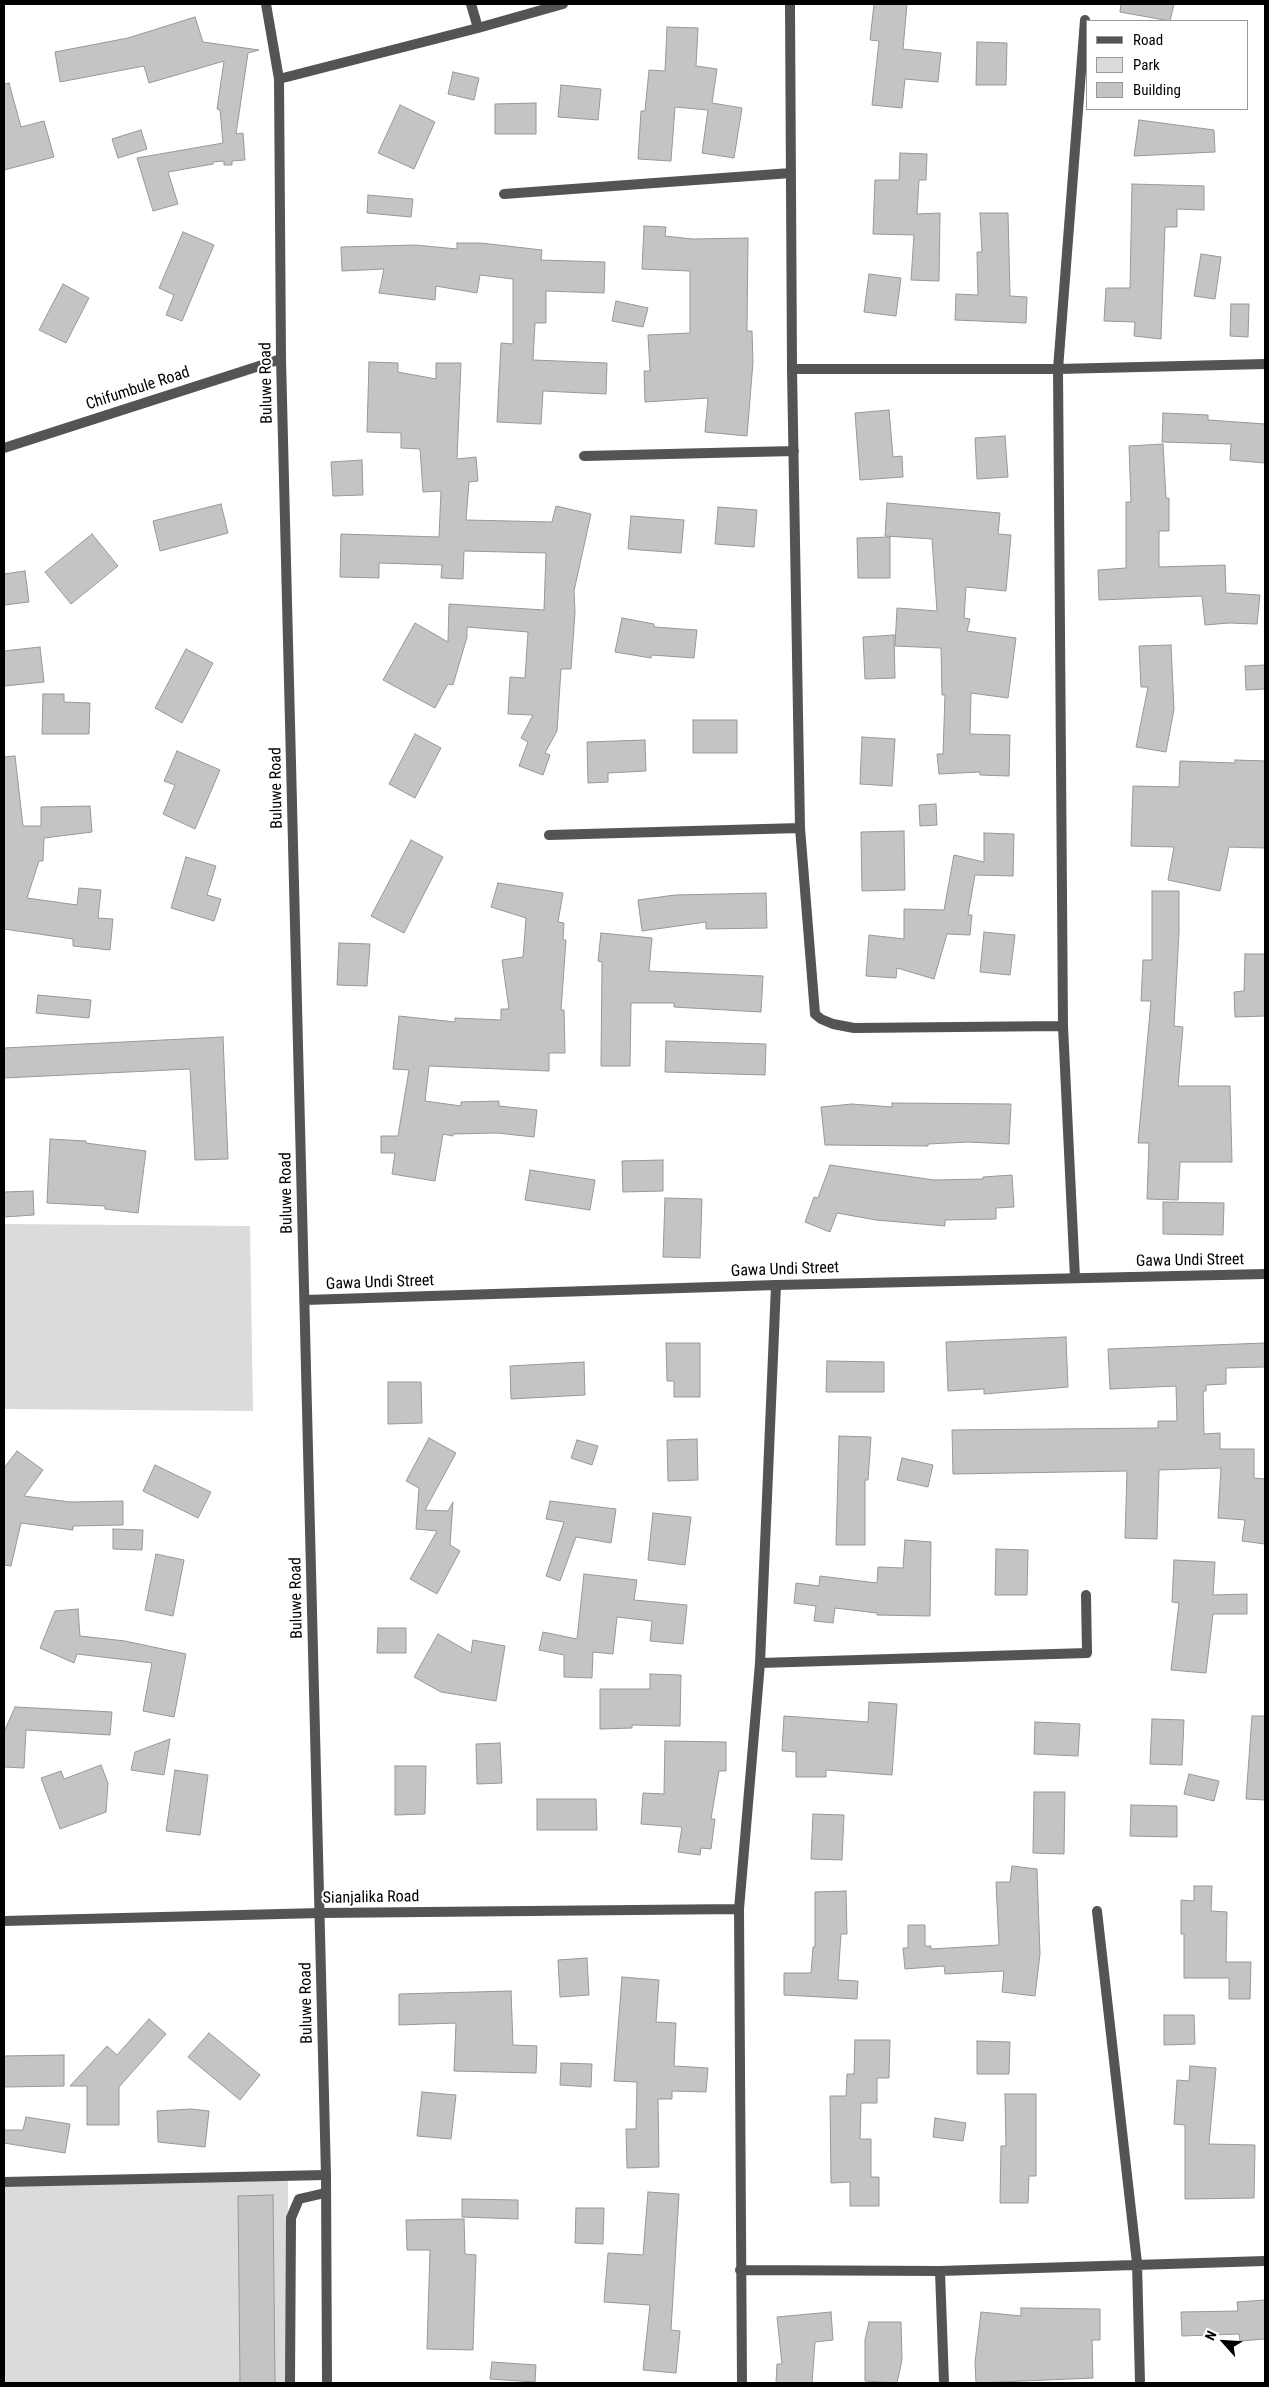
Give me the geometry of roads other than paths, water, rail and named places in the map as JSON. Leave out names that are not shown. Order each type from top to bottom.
[{"type":"street","name":"Buluwe Road","points":[[266,4],[279,79],[281,359],[326,2175],[327,2383]]},
{"type":"street","points":[[471,4],[478,28]]},
{"type":"street","points":[[279,79],[478,28],[563,4]]},
{"type":"street","points":[[790,4],[792,369],[800,828],[815,1010],[818,1018],[833,1024],[854,1028],[1063,1026]]},
{"type":"street","points":[[1075,1278],[1063,1026],[1058,369],[1084,20]]},
{"type":"street","points":[[504,194],[791,173]]},
{"type":"street","name":"Chifumbule Road","points":[[4,448],[281,359]]},
{"type":"street","points":[[792,369],[1058,369],[1265,364]]},
{"type":"street","points":[[584,456],[794,452]]},
{"type":"street","points":[[549,835],[800,828]]},
{"type":"street","name":"Gawa Undi Street","points":[[305,1300],[776,1285],[1265,1274]]},
{"type":"street","points":[[742,2383],[739,1909],[760,1663],[776,1285]]},
{"type":"street","points":[[760,1663],[1087,1653],[1086,1596]]},
{"type":"street","name":"Sianjalika Road","points":[[4,1921],[320,1913],[739,1909]]},
{"type":"street","points":[[1097,1911],[1137,2263],[1140,2383]]},
{"type":"street","points":[[4,2182],[326,2175]]},
{"type":"street","points":[[290,2383],[291,2218],[299,2199],[325,2194]]},
{"type":"street","points":[[740,2270],[940,2271],[1137,2263],[1265,2261]]},
{"type":"street","points":[[940,2271],[944,2383]]}]
